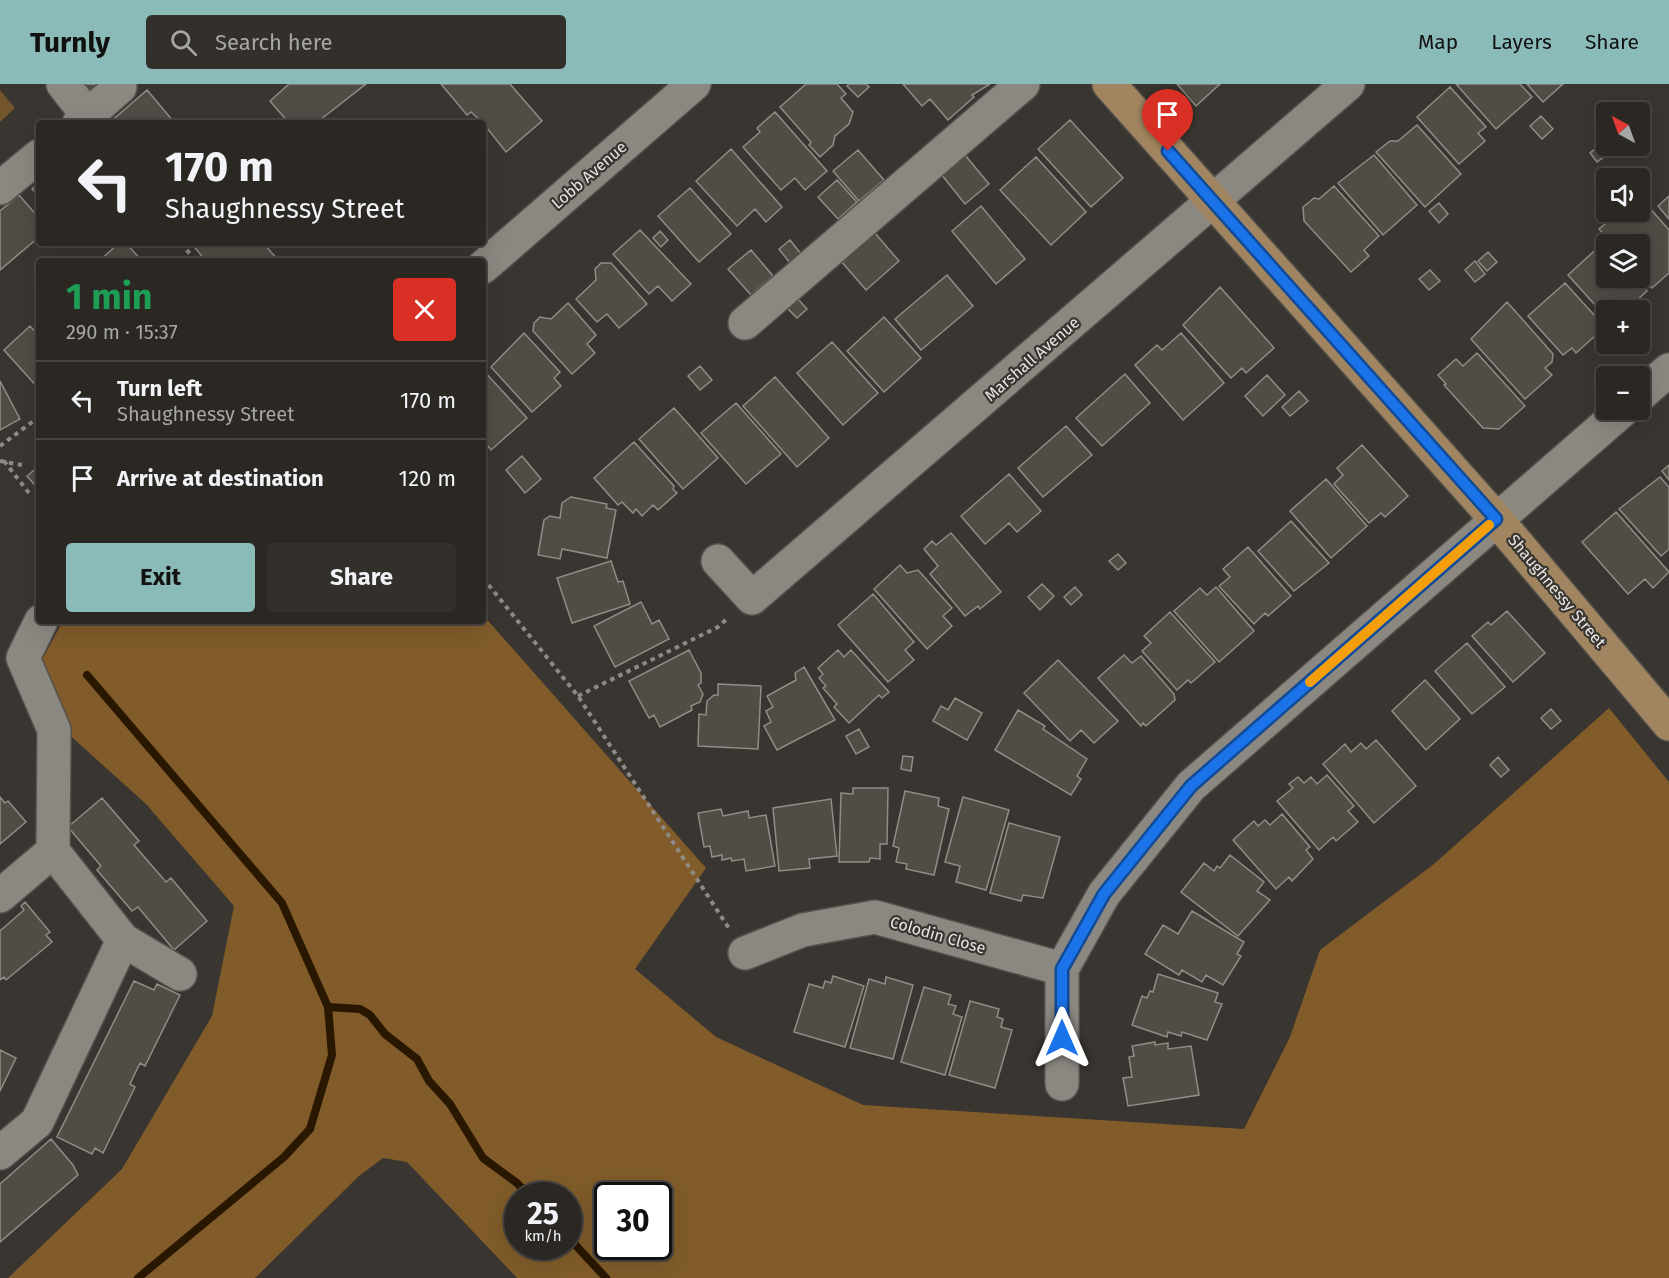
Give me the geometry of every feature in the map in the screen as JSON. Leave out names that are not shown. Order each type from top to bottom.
[{"type":"main road","name":"Shaughnessy Street","points":[[1109,84],[1496,519],[1669,724]]},
{"type":"street","points":[[63,84],[84,119],[120,87]]},
{"type":"street","name":"Lobb Avenue","points":[[486,264],[694,84]]},
{"type":"street","points":[[745,323],[1023,84]]},
{"type":"street","name":"Marshall Avenue","points":[[752,598],[1348,84]]},
{"type":"street","points":[[0,188],[36,158]]},
{"type":"street","points":[[1650,386],[1669,370]]},
{"type":"street","points":[[1062,1084],[1062,969],[1104,894],[1191,786],[1611,420]]},
{"type":"street","points":[[718,561],[752,598]]},
{"type":"street","points":[[40,624],[23,658],[54,730],[53,851],[123,940],[180,974]]},
{"type":"street","points":[[0,896],[53,851]]},
{"type":"street","name":"Colodin Close","points":[[745,953],[803,930],[875,917],[1062,969]]},
{"type":"street","points":[[0,1153],[37,1122],[123,940]]},
{"type":"path","points":[[184,246],[194,258]]},
{"type":"path","points":[[0,446],[36,419]]},
{"type":"path","points":[[2,461],[22,465]]},
{"type":"path","points":[[2,461],[29,493]]},
{"type":"path","points":[[486,582],[578,696],[745,953]]},
{"type":"path","points":[[578,696],[718,627],[752,598]]},
{"type":"shaded area","points":[[0,90],[15,108],[0,122]]},
{"type":"shaded area","points":[[486,618],[706,868],[635,969],[716,1037],[863,1105],[1244,1129],[1290,1037],[1320,950],[1434,864],[1609,708],[1669,782],[1669,1278],[517,1278],[407,1162],[383,1158],[359,1176],[255,1278],[8,1278],[122,1169],[212,1016],[234,906],[146,804],[64,730],[40,663],[61,624],[486,624]]},
{"type":"building","points":[[83,84],[114,84],[96,99]]},
{"type":"building","points":[[289,84],[366,84],[320,120],[286,120],[270,101]]},
{"type":"building","points":[[441,84],[510,84],[542,121],[506,152],[486,127],[486,120],[480,120],[471,112],[467,115]]},
{"type":"building","points":[[806,84],[837,84],[846,94],[841,98],[853,112],[849,124],[835,136],[833,145],[820,157],[809,145],[811,142],[780,107]]},
{"type":"building","points":[[866,84],[869,87],[858,97],[847,86]]},
{"type":"building","points":[[903,84],[990,84],[972,95],[974,97],[948,120],[930,99],[922,106]]},
{"type":"building","points":[[1177,84],[1220,84],[1196,106]]},
{"type":"building","points":[[1456,84],[1520,84],[1532,97],[1496,129]]},
{"type":"building","points":[[1527,84],[1563,84],[1543,102]]},
{"type":"building","points":[[1450,87],[1486,127],[1478,133],[1485,141],[1459,164],[1417,117]]},
{"type":"building","points":[[147,90],[172,120],[112,120]]},
{"type":"building","points":[[775,112],[827,171],[805,190],[795,178],[781,190],[743,147],[760,132],[757,128]]},
{"type":"building","points":[[1541,116],[1553,129],[1542,139],[1530,126]]},
{"type":"building","points":[[1070,120],[1123,178],[1091,207],[1038,149]]},
{"type":"building","points":[[1417,125],[1461,174],[1425,207],[1376,152],[1390,141],[1398,141]]},
{"type":"building","points":[[1596,148],[1596,156],[1605,156],[1597,162],[1590,153]]},
{"type":"building","points":[[731,149],[782,207],[766,222],[755,209],[737,226],[696,181]]},
{"type":"building","points":[[858,150],[884,180],[859,201],[833,171]]},
{"type":"building","points":[[965,155],[989,184],[965,204],[941,174]]},
{"type":"building","points":[[1374,155],[1417,205],[1383,235],[1338,183]]},
{"type":"building","points":[[1036,157],[1086,212],[1051,245],[1000,190]]},
{"type":"building","points":[[837,180],[857,202],[838,219],[818,197]]},
{"type":"building","points":[[1334,186],[1379,236],[1364,250],[1369,256],[1351,272],[1304,221],[1303,207],[1314,198],[1319,199]]},
{"type":"building","points":[[690,188],[731,234],[699,262],[658,216]]},
{"type":"building","points":[[19,195],[36,215],[36,240],[0,270],[0,211]]},
{"type":"building","points":[[1669,196],[1669,219],[1658,206]]},
{"type":"building","points":[[1439,203],[1448,214],[1439,223],[1429,211]]},
{"type":"building","points":[[981,206],[1025,259],[996,284],[952,231]]},
{"type":"building","points":[[1650,208],[1669,230],[1669,273],[1652,288],[1650,286],[1650,234],[1604,234],[1599,229],[1607,222],[1650,222]]},
{"type":"building","points":[[640,230],[691,284],[672,301],[658,286],[649,294],[613,254]]},
{"type":"building","points":[[660,231],[668,240],[661,247],[653,238]]},
{"type":"building","points":[[874,232],[899,261],[866,290],[841,261]]},
{"type":"building","points":[[790,240],[801,254],[790,263],[779,249]]},
{"type":"building","points":[[116,246],[129,246],[139,258],[102,258]]},
{"type":"building","points":[[194,246],[266,246],[276,258],[204,258]]},
{"type":"building","points":[[1596,249],[1596,288],[1644,288],[1647,291],[1637,300],[1596,300],[1596,306],[1568,275]]},
{"type":"building","points":[[751,250],[773,276],[751,295],[728,269]]},
{"type":"building","points":[[1488,252],[1497,262],[1487,271],[1478,261]]},
{"type":"building","points":[[1475,261],[1485,274],[1475,282],[1465,270]]},
{"type":"building","points":[[601,263],[611,263],[647,304],[619,328],[607,314],[597,322],[576,299],[596,280],[595,269]]},
{"type":"building","points":[[1430,270],[1440,281],[1429,290],[1419,279]]},
{"type":"building","points":[[947,275],[973,306],[921,350],[895,319]]},
{"type":"building","points":[[1565,283],[1596,317],[1596,335],[1576,353],[1572,348],[1563,355],[1528,316]]},
{"type":"building","points":[[1220,287],[1274,348],[1246,373],[1242,368],[1231,378],[1183,325]]},
{"type":"building","points":[[797,298],[807,309],[797,318],[787,308]]},
{"type":"building","points":[[1507,302],[1553,354],[1552,362],[1545,368],[1552,375],[1525,399],[1471,339]]},
{"type":"building","points":[[568,303],[596,335],[587,344],[595,353],[572,374],[533,331],[534,323],[540,317],[551,319]]},
{"type":"building","points":[[884,317],[921,358],[884,392],[847,351]]},
{"type":"building","points":[[30,326],[36,333],[36,386],[4,350]]},
{"type":"building","points":[[524,333],[560,372],[554,378],[561,386],[532,412],[491,367]]},
{"type":"building","points":[[1181,333],[1224,383],[1183,420],[1135,365],[1157,345],[1162,350]]},
{"type":"building","points":[[832,342],[878,393],[843,425],[797,373]]},
{"type":"building","points":[[1477,353],[1525,406],[1499,429],[1483,428],[1444,385],[1446,384],[1438,375],[1456,359],[1463,366]]},
{"type":"building","points":[[700,366],[712,380],[700,390],[688,376]]},
{"type":"building","points":[[486,373],[527,418],[491,450],[486,444]]},
{"type":"building","points":[[1125,374],[1150,403],[1102,446],[1076,418]]},
{"type":"building","points":[[1267,375],[1285,395],[1263,416],[1245,396]]},
{"type":"building","points":[[775,377],[829,438],[797,467],[743,406]]},
{"type":"building","points":[[0,381],[20,419],[0,430]]},
{"type":"building","points":[[1299,391],[1308,401],[1290,416],[1282,407]]},
{"type":"building","points":[[736,403],[781,454],[746,484],[701,433]]},
{"type":"building","points":[[674,408],[718,458],[683,489],[639,439]]},
{"type":"building","points":[[1066,426],[1092,455],[1043,497],[1018,468]]},
{"type":"building","points":[[634,442],[674,486],[673,489],[677,493],[658,510],[653,505],[642,516],[636,509],[633,513],[622,502],[618,505],[594,478]]},
{"type":"building","points":[[1362,445],[1408,496],[1385,517],[1381,513],[1369,523],[1334,484],[1343,475],[1337,468]]},
{"type":"building","points":[[522,456],[541,479],[525,493],[506,470]]},
{"type":"building","points":[[1669,465],[1669,480],[1662,471]]},
{"type":"building","points":[[36,468],[36,486],[27,476]]},
{"type":"building","points":[[1009,474],[1041,511],[1017,532],[1009,523],[985,544],[961,516]]},
{"type":"building","points":[[1660,477],[1669,487],[1669,549],[1661,556],[1619,509]]},
{"type":"building","points":[[1326,479],[1367,526],[1331,558],[1290,511]]},
{"type":"building","points":[[571,497],[607,504],[606,508],[616,510],[607,558],[562,549],[560,559],[538,555],[544,520],[550,516],[560,518],[562,503]]},
{"type":"building","points":[[1616,512],[1669,572],[1653,588],[1645,579],[1628,594],[1582,542]]},
{"type":"building","points":[[1291,521],[1329,563],[1294,591],[1258,551]]},
{"type":"building","points":[[951,533],[1001,592],[980,609],[978,606],[965,616],[930,574],[938,566],[924,549],[932,541],[936,545]]},
{"type":"building","points":[[1248,547],[1291,596],[1268,616],[1265,613],[1254,624],[1219,586],[1230,577],[1223,569]]},
{"type":"building","points":[[1118,554],[1126,563],[1118,570],[1109,561]]},
{"type":"building","points":[[611,561],[618,582],[623,581],[630,604],[572,623],[557,578]]},
{"type":"building","points":[[900,565],[907,573],[918,570],[952,608],[943,616],[952,626],[927,649],[874,589]]},
{"type":"building","points":[[1042,584],[1054,596],[1040,610],[1028,597]]},
{"type":"building","points":[[1075,587],[1082,595],[1071,605],[1064,597]]},
{"type":"building","points":[[1216,587],[1254,631],[1219,662],[1174,611],[1200,588],[1207,595]]},
{"type":"building","points":[[873,594],[914,642],[905,650],[914,660],[888,682],[838,625]]},
{"type":"building","points":[[641,602],[652,624],[659,620],[669,639],[615,667],[594,626]]},
{"type":"building","points":[[1507,611],[1545,653],[1513,682],[1472,636],[1488,622],[1491,625]]},
{"type":"building","points":[[1170,612],[1215,662],[1191,683],[1188,680],[1177,690],[1142,651],[1151,643],[1144,636]]},
{"type":"building","points":[[1467,643],[1505,687],[1472,714],[1435,671]]},
{"type":"building","points":[[689,650],[701,673],[701,683],[698,685],[703,694],[700,702],[691,706],[692,710],[660,727],[654,715],[649,718],[629,681]]},
{"type":"building","points":[[838,650],[844,657],[851,650],[889,692],[882,698],[879,695],[849,723],[834,707],[837,704],[823,688],[826,686],[819,678],[823,674],[818,668]]},
{"type":"building","points":[[1124,655],[1132,663],[1141,656],[1174,694],[1175,700],[1146,726],[1143,723],[1141,726],[1098,678]]},
{"type":"building","points":[[1058,660],[1118,721],[1094,743],[1081,730],[1070,741],[1024,693]]},
{"type":"building","points":[[804,667],[835,720],[777,750],[764,726],[771,722],[766,711],[773,707],[767,696],[796,680],[795,673]]},
{"type":"building","points":[[1425,680],[1460,719],[1426,750],[1392,711]]},
{"type":"building","points":[[718,684],[761,686],[758,749],[698,746],[699,714],[706,715],[707,701],[714,695],[718,695]]},
{"type":"building","points":[[955,698],[982,713],[967,740],[933,721],[941,706],[948,710]]},
{"type":"building","points":[[1551,709],[1561,721],[1551,729],[1541,718]]},
{"type":"building","points":[[1018,710],[1045,726],[1043,729],[1087,759],[1077,776],[1081,779],[1071,795],[995,750]]},
{"type":"building","points":[[859,729],[869,747],[856,754],[846,736]]},
{"type":"building","points":[[1376,740],[1416,786],[1374,823],[1323,764],[1345,744],[1351,752],[1361,743],[1366,749]]},
{"type":"building","points":[[903,756],[913,757],[911,771],[901,769]]},
{"type":"building","points":[[1498,757],[1509,770],[1501,777],[1490,765]]},
{"type":"building","points":[[1327,775],[1354,806],[1348,811],[1358,822],[1336,841],[1333,837],[1319,850],[1277,801],[1293,788],[1289,784],[1298,777],[1304,783],[1311,777],[1317,784]]},
{"type":"building","points":[[853,788],[888,788],[887,844],[880,844],[880,859],[870,858],[869,862],[839,862],[841,793],[853,794]]},
{"type":"building","points":[[905,791],[939,798],[938,806],[949,809],[934,875],[906,869],[907,864],[896,862],[899,848],[893,846]]},
{"type":"building","points":[[0,797],[5,803],[8,801],[26,822],[0,844]]},
{"type":"building","points":[[963,797],[1009,810],[986,890],[956,882],[960,866],[945,862]]},
{"type":"building","points":[[102,798],[139,841],[134,845],[166,882],[171,878],[207,921],[174,950],[138,907],[132,911],[97,870],[101,866],[68,827]]},
{"type":"building","points":[[831,799],[837,856],[809,859],[810,868],[779,871],[773,808]]},
{"type":"building","points":[[721,809],[723,816],[748,811],[749,818],[766,815],[775,866],[746,871],[744,859],[732,861],[731,858],[722,860],[722,855],[712,857],[710,846],[704,847],[698,813]]},
{"type":"building","points":[[1282,814],[1310,847],[1306,850],[1313,859],[1292,881],[1289,877],[1276,889],[1233,840],[1254,821],[1258,826],[1265,820],[1270,825]]},
{"type":"building","points":[[1009,823],[1060,837],[1043,898],[1023,895],[1021,901],[990,893]]},
{"type":"building","points":[[1230,855],[1264,882],[1257,891],[1270,900],[1238,936],[1181,892],[1204,863],[1214,871],[1217,866],[1220,868]]},
{"type":"building","points":[[25,902],[50,932],[46,935],[52,942],[6,980],[4,977],[0,980],[0,931],[24,910],[21,906]]},
{"type":"building","points":[[1192,911],[1244,942],[1237,954],[1241,956],[1223,985],[1206,975],[1202,982],[1182,970],[1179,975],[1145,954],[1163,925],[1178,934]]},
{"type":"building","points":[[1158,974],[1218,993],[1215,1002],[1222,1004],[1207,1040],[1182,1032],[1181,1036],[1168,1032],[1167,1037],[1132,1025],[1142,996],[1147,998],[1150,991],[1153,992]]},
{"type":"building","points":[[833,976],[864,986],[845,1047],[794,1032],[809,984],[823,988],[825,981],[831,983]]},
{"type":"building","points":[[886,977],[913,985],[893,1059],[850,1048],[869,979],[885,984]]},
{"type":"building","points":[[134,981],[154,990],[157,984],[180,995],[145,1066],[140,1063],[130,1084],[135,1087],[103,1153],[95,1148],[92,1154],[57,1137]]},
{"type":"building","points":[[924,987],[951,995],[948,1004],[956,1006],[953,1014],[962,1017],[945,1075],[901,1062]]},
{"type":"building","points":[[970,1001],[999,1009],[997,1017],[1003,1019],[1001,1027],[1012,1030],[995,1088],[949,1075]]},
{"type":"building","points":[[1155,1042],[1155,1045],[1168,1043],[1168,1049],[1191,1046],[1199,1095],[1128,1106],[1123,1078],[1132,1077],[1129,1057],[1134,1056],[1132,1046]]},
{"type":"building","points":[[0,1050],[16,1058],[0,1091]]},
{"type":"building","points":[[51,1139],[73,1165],[78,1175],[0,1242],[0,1184]]},
{"type":"waterway","points":[[87,675],[282,903],[328,1007],[360,1009],[370,1015],[385,1034],[417,1059],[429,1081],[450,1104],[483,1158],[516,1182]]},
{"type":"waterway","points":[[138,1278],[284,1157],[310,1129],[332,1055],[328,1007]]},
{"type":"waterway","points":[[582,1252],[606,1278]]},
{"type":"slow traffic","points":[[1310,682],[1489,525]]},
{"type":"route","points":[[1062,1038],[1062,969],[1104,894],[1191,786],[1496,519],[1168,151]]}]
